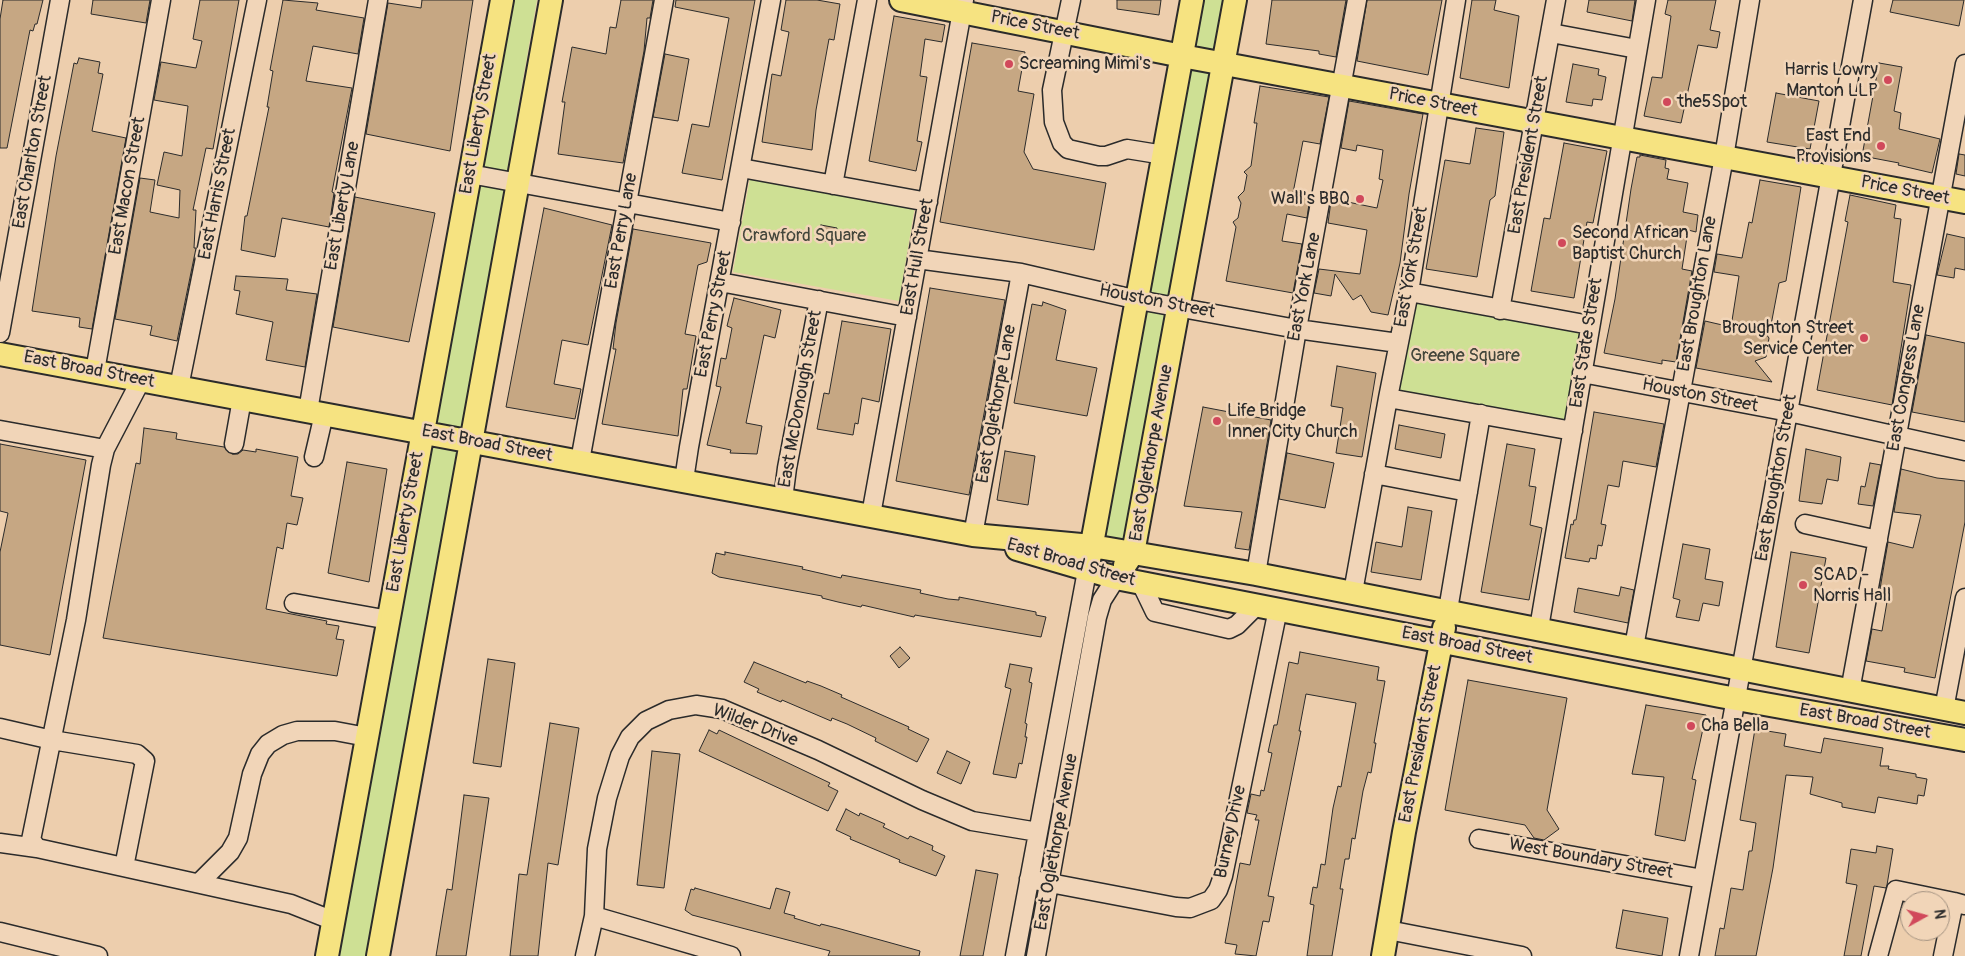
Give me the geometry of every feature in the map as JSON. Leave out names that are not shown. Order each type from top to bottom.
[{"type":"main road","name":"East Liberty Street","points":[[327,956],[502,0]]},
{"type":"main road","points":[[378,956],[551,0]]},
{"type":"main road","name":"Price Street","points":[[901,0],[963,6],[1066,32],[1182,56],[1965,202]]},
{"type":"main road","name":"East Oglethorpe Avenue","points":[[1087,571],[1192,0]]},
{"type":"main road","name":"East Oglethorpe Avenue","points":[[1116,578],[1133,553],[1225,64],[1235,0]]},
{"type":"main road","name":"East Broad Street","points":[[0,354],[974,535],[1092,546],[1256,574],[1448,610],[1743,668],[1850,692],[1955,711]]},
{"type":"main road","name":"East Broad Street","points":[[974,535],[1087,571],[1116,578],[1737,699],[1965,740]]},
{"type":"main road","name":"East President Street","points":[[1383,956],[1404,832],[1448,610]]},
{"type":"street","name":"East Charlton Street","points":[[0,333],[60,0]]},
{"type":"street","name":"East Macon Street","points":[[95,371],[161,0]]},
{"type":"street","name":"East Harris Street","points":[[179,387],[257,0]]},
{"type":"street","name":"East Liberty Lane","points":[[314,457],[316,413],[378,0]]},
{"type":"street","name":"East Perry Lane","points":[[580,461],[664,0]]},
{"type":"street","name":"East Perry Street","points":[[684,480],[690,437],[771,0]]},
{"type":"street","points":[[834,185],[867,0]]},
{"type":"street","points":[[1071,0],[1066,32],[1052,90],[1054,122],[1062,143],[1068,148],[1099,156],[1106,156],[1127,149],[1164,155]]},
{"type":"street","name":"East York Lane","points":[[1256,574],[1297,329],[1357,0]]},
{"type":"street","name":"East York Street","points":[[1353,592],[1398,344],[1410,292],[1456,0]]},
{"type":"street","name":"East President Street","points":[[1500,310],[1536,122],[1556,0]]},
{"type":"street","name":"East State Street","points":[[1539,628],[1646,0]]},
{"type":"street","name":"East Broughton Lane","points":[[1634,647],[1724,157],[1750,0]]},
{"type":"street","name":"East Broughton Street","points":[[1689,956],[1743,668],[1863,0]]},
{"type":"street","name":"East Hull Street","points":[[871,515],[963,6]]},
{"type":"street","points":[[1551,33],[1637,49]]},
{"type":"street","name":"East Congress Lane","points":[[1850,692],[1965,64]]},
{"type":"street","points":[[741,168],[928,202]]},
{"type":"street","points":[[470,174],[731,222]]},
{"type":"street","name":"Houston Street","points":[[917,259],[1021,273],[1138,300],[1297,329],[1398,344]]},
{"type":"street","name":"East Oglethorpe Lane","points":[[974,535],[1021,273]]},
{"type":"street","points":[[720,282],[907,317]]},
{"type":"street","points":[[1410,292],[1590,326]]},
{"type":"street","name":"East McDonough Street","points":[[783,498],[819,300]]},
{"type":"street","name":"Houston Street","points":[[1582,374],[1789,412],[1965,451]]},
{"type":"street","points":[[37,848],[31,840],[76,620],[103,457],[141,380]]},
{"type":"street","points":[[1388,398],[1573,431]]},
{"type":"street","points":[[234,444],[242,399]]},
{"type":"street","name":"East President Street","points":[[1448,610],[1481,414]]},
{"type":"street","points":[[0,430],[103,457]]},
{"type":"street","points":[[1374,474],[1468,492]]},
{"type":"street","points":[[1806,524],[1878,540]]},
{"type":"street","name":"East Oglethorpe Avenue","points":[[1015,956],[1087,571]]},
{"type":"street","name":"East Oglethorpe Avenue","points":[[1036,956],[1097,617],[1102,600],[1116,578]]},
{"type":"street","points":[[1955,711],[1965,598]]},
{"type":"street","points":[[294,602],[389,620]]},
{"type":"street","name":"Burney Drive","points":[[1029,879],[1176,907],[1190,908],[1211,900],[1218,890],[1223,876],[1267,607]]},
{"type":"street","name":"Wilder Drive","points":[[585,956],[594,916],[597,849],[607,798],[620,756],[630,737],[646,721],[669,710],[696,706],[722,710],[818,750],[922,800],[972,821],[1038,832]]},
{"type":"street","points":[[0,728],[52,740],[138,754],[145,762],[124,867]]},
{"type":"street","points":[[199,883],[230,852],[238,838],[252,774],[260,754],[268,744],[283,735],[297,731],[335,732],[367,737]]},
{"type":"street","name":"West Boundary Street","points":[[1479,839],[1703,879]]},
{"type":"street","points":[[0,843],[37,848],[291,904],[334,921]]},
{"type":"street","points":[[1878,956],[1896,890],[1960,903],[1942,956]]},
{"type":"street","points":[[594,916],[731,956]]},
{"type":"street","points":[[1388,930],[1522,956]]},
{"type":"street","points":[[0,932],[98,956]]},
{"type":"green space","points":[[511,0],[537,0],[369,956],[338,956]]},
{"type":"green space","points":[[1181,0],[1239,0],[1142,544],[1082,536]]},
{"type":"green space","name":"Crawford Square","points":[[750,178],[915,206],[899,301],[733,272]]},
{"type":"green space","name":"Greene Square","points":[[1413,301],[1580,331],[1565,420],[1398,390]]},
{"type":"building","points":[[3,0],[43,0],[37,24],[35,24],[33,31],[30,30],[7,148],[0,148],[0,19]]},
{"type":"building","points":[[93,0],[150,0],[146,23],[91,14]]},
{"type":"building","points":[[200,0],[239,0],[213,149],[206,148],[193,210],[196,210],[194,248],[196,248],[177,341],[150,335],[152,326],[115,319],[140,178],[155,180],[150,212],[179,218],[180,190],[157,185],[164,152],[182,156],[188,106],[154,100],[161,62],[196,68],[202,41],[193,39]]},
{"type":"building","points":[[283,0],[318,3],[316,10],[364,18],[358,54],[313,46],[306,81],[352,88],[332,192],[334,193],[329,227],[282,218],[275,257],[241,250],[245,216],[247,216],[269,107],[267,107],[273,71],[270,70]]},
{"type":"building","points":[[422,0],[473,0],[450,151],[366,134],[388,3],[421,8]]},
{"type":"building","points":[[621,0],[653,0],[650,18],[647,18],[644,51],[623,163],[558,154],[565,102],[562,102],[572,47],[606,54],[610,27],[616,28]]},
{"type":"building","points":[[676,0],[755,0],[722,180],[682,173],[692,124],[709,127],[729,18],[675,7]]},
{"type":"building","points":[[786,0],[817,0],[840,4],[834,40],[829,39],[816,110],[812,150],[762,142],[772,74],[781,76],[789,32],[781,30]]},
{"type":"building","points":[[1117,0],[1161,0],[1159,15],[1117,9]]},
{"type":"building","points":[[1272,0],[1346,0],[1336,57],[1319,54],[1319,51],[1266,44]]},
{"type":"building","points":[[1367,0],[1442,0],[1428,75],[1357,61]]},
{"type":"building","points":[[1472,0],[1496,0],[1494,10],[1519,16],[1509,88],[1460,78]]},
{"type":"building","points":[[1589,0],[1635,0],[1632,21],[1587,12]]},
{"type":"building","points":[[1668,0],[1716,0],[1710,30],[1720,32],[1717,48],[1698,45],[1681,123],[1644,116],[1652,77],[1662,78],[1671,16],[1665,14]]},
{"type":"building","points":[[1893,0],[1964,0],[1959,26],[1890,12]]},
{"type":"building","points":[[894,16],[945,25],[942,42],[925,39],[920,76],[927,77],[917,141],[922,142],[916,171],[869,161]]},
{"type":"building","points":[[972,43],[1025,52],[1018,91],[1034,94],[1024,152],[1033,169],[1106,183],[1094,250],[940,222]]},
{"type":"building","points":[[665,54],[689,59],[678,121],[653,117]]},
{"type":"building","points":[[79,58],[100,62],[98,73],[103,74],[92,131],[126,138],[92,329],[79,327],[80,318],[32,311],[56,156],[74,63],[77,64]]},
{"type":"building","points":[[1879,63],[1902,67],[1894,111],[1901,113],[1899,129],[1940,139],[1932,173],[1898,165],[1899,163],[1862,156]]},
{"type":"building","points":[[1573,64],[1599,69],[1598,75],[1606,77],[1602,100],[1593,99],[1592,106],[1566,102]]},
{"type":"building","points":[[1260,86],[1329,97],[1320,144],[1303,141],[1293,193],[1310,197],[1307,218],[1287,214],[1282,241],[1302,244],[1293,293],[1226,281],[1236,227],[1233,222],[1238,218],[1241,203],[1238,197],[1244,191],[1247,175],[1244,172],[1251,166],[1257,123],[1254,123]]},
{"type":"building","points":[[1776,93],[1819,101],[1810,149],[1767,142]]},
{"type":"building","points":[[1349,101],[1423,114],[1409,194],[1400,263],[1388,315],[1371,312],[1361,295],[1353,300],[1335,274],[1331,296],[1314,293],[1319,269],[1360,274],[1367,230],[1328,223],[1331,201],[1333,199],[1377,208],[1383,180],[1379,179],[1383,150],[1357,145],[1356,151],[1341,148]]},
{"type":"building","points":[[1476,128],[1504,132],[1495,196],[1490,200],[1477,277],[1426,269],[1445,160],[1470,164]]},
{"type":"building","points":[[1564,143],[1607,151],[1593,223],[1587,222],[1574,298],[1531,291],[1544,218],[1550,219]]},
{"type":"building","points":[[1959,154],[1965,155],[1965,176],[1956,174]]},
{"type":"building","points":[[1640,155],[1666,160],[1665,168],[1669,169],[1667,179],[1688,183],[1683,212],[1698,215],[1696,232],[1688,230],[1682,269],[1692,271],[1676,362],[1662,360],[1662,364],[1604,353],[1615,299],[1631,189],[1637,157],[1640,157]]},
{"type":"building","points":[[1760,180],[1801,187],[1786,281],[1779,283],[1771,325],[1763,330],[1769,338],[1766,357],[1755,361],[1772,382],[1696,368],[1705,321],[1731,327],[1739,276],[1714,272],[1717,254],[1742,258],[1749,222],[1752,223]]},
{"type":"building","name":"Broughton Street Service Center","points":[[1850,195],[1896,205],[1894,218],[1901,219],[1893,282],[1911,285],[1892,405],[1817,390],[1848,222],[1845,221]]},
{"type":"building","points":[[355,197],[435,213],[409,342],[333,327]]},
{"type":"building","points":[[544,208],[612,225],[588,345],[562,340],[554,384],[581,389],[575,419],[506,407]]},
{"type":"building","points":[[821,225],[837,228],[835,243],[819,240]]},
{"type":"building","points":[[633,229],[711,243],[707,262],[698,265],[685,334],[696,336],[687,389],[683,389],[678,436],[602,424],[616,349],[613,349],[616,323]]},
{"type":"building","points":[[1947,234],[1965,238],[1965,270],[1955,268],[1954,278],[1937,275]]},
{"type":"building","points":[[236,276],[288,279],[286,290],[317,294],[305,367],[266,360],[273,322],[236,314],[240,291],[234,290]]},
{"type":"building","points":[[930,288],[1005,300],[969,495],[896,481]]},
{"type":"building","points":[[734,298],[781,310],[775,338],[764,335],[746,423],[762,426],[757,454],[730,453],[731,450],[707,445],[721,387],[716,386],[721,358],[726,359],[732,328],[727,326]]},
{"type":"building","points":[[1043,302],[1066,310],[1056,360],[1097,368],[1087,416],[1014,403],[1032,304],[1042,306]]},
{"type":"building","points":[[842,321],[891,329],[879,402],[862,398],[858,424],[855,423],[853,435],[817,429],[824,393],[829,394]]},
{"type":"building","points":[[1926,335],[1965,343],[1965,422],[1912,412]]},
{"type":"building","points":[[1337,366],[1376,373],[1362,457],[1336,453],[1343,408],[1331,406]]},
{"type":"building","points":[[1203,407],[1271,420],[1249,550],[1235,548],[1242,512],[1184,506]]},
{"type":"building","points":[[1594,412],[1664,424],[1656,467],[1623,461],[1619,487],[1608,485],[1601,524],[1606,525],[1602,546],[1598,545],[1596,559],[1590,558],[1589,562],[1565,558],[1571,524],[1573,525],[1574,520],[1576,520]]},
{"type":"building","points":[[1399,425],[1445,434],[1441,458],[1395,449]]},
{"type":"building","points":[[144,428],[177,433],[176,439],[224,447],[232,454],[238,454],[243,450],[256,452],[256,449],[298,457],[291,496],[303,498],[297,525],[287,523],[283,549],[277,547],[266,609],[327,621],[326,624],[339,626],[336,639],[344,640],[337,676],[103,638],[136,463],[140,464]]},
{"type":"building","points":[[0,444],[86,460],[50,655],[0,645],[0,552],[8,513],[0,511]]},
{"type":"building","points":[[1507,444],[1535,449],[1529,486],[1536,487],[1530,525],[1542,528],[1529,600],[1481,592]]},
{"type":"building","points":[[1806,449],[1841,457],[1838,481],[1827,479],[1822,504],[1799,501]]},
{"type":"building","points":[[1005,451],[1035,456],[1028,505],[997,500]]},
{"type":"building","points":[[1287,453],[1334,463],[1325,508],[1279,499]]},
{"type":"building","points":[[347,462],[387,469],[369,582],[328,573]]},
{"type":"building","points":[[1870,463],[1881,465],[1873,506],[1858,504],[1861,486],[1865,487]]},
{"type":"building","points":[[1901,469],[1937,478],[1965,481],[1965,522],[1935,678],[1904,672],[1905,668],[1866,661],[1872,629],[1882,631],[1889,590],[1880,589],[1888,542],[1913,548],[1921,515],[1894,512]]},
{"type":"building","points":[[1408,507],[1432,511],[1421,580],[1371,572],[1376,542],[1402,547]]},
{"type":"building","points":[[1683,544],[1710,549],[1705,579],[1723,582],[1719,606],[1703,603],[1699,621],[1676,617],[1680,600],[1673,598]]},
{"type":"building","points":[[725,552],[803,567],[802,569],[841,578],[842,575],[921,590],[920,593],[948,599],[959,600],[959,597],[1036,612],[1036,615],[1046,617],[1041,637],[915,615],[914,617],[862,605],[861,607],[822,598],[822,596],[719,577],[712,573],[716,553],[725,555]]},
{"type":"building","name":"SCAD - Norris Hall","points":[[1791,552],[1826,558],[1809,653],[1776,647]]},
{"type":"building","points":[[1621,587],[1634,590],[1628,623],[1574,612],[1578,588],[1619,596]]},
{"type":"building","points":[[900,647],[910,658],[899,668],[890,656]]},
{"type":"building","points":[[1300,652],[1379,667],[1377,680],[1385,681],[1374,743],[1376,743],[1371,773],[1368,772],[1363,791],[1355,839],[1352,838],[1349,859],[1345,859],[1340,889],[1343,889],[1332,956],[1307,956],[1314,905],[1310,904],[1313,887],[1317,888],[1321,864],[1325,865],[1333,808],[1338,786],[1341,787],[1356,703],[1306,694],[1299,731],[1301,731],[1268,896],[1274,897],[1269,922],[1263,921],[1256,956],[1235,954],[1237,945],[1225,943],[1240,863],[1250,865],[1259,820],[1255,820],[1257,815],[1247,813],[1251,794],[1260,796],[1261,790],[1264,791],[1272,753],[1268,752],[1274,725],[1277,725],[1289,662],[1298,664]]},
{"type":"building","points":[[488,659],[515,663],[501,767],[473,763]]},
{"type":"building","points":[[754,662],[842,695],[841,697],[909,727],[908,729],[929,739],[917,762],[875,741],[876,738],[847,724],[832,718],[831,721],[782,700],[781,702],[757,692],[759,689],[744,682]]},
{"type":"building","points":[[1010,664],[1032,668],[1029,682],[1032,683],[1025,723],[1027,724],[1025,737],[1027,737],[1022,764],[1019,763],[1016,778],[993,774],[1011,689],[1005,687]]},
{"type":"building","points":[[1468,680],[1567,698],[1547,810],[1559,829],[1544,840],[1534,838],[1525,825],[1445,810]]},
{"type":"building","points":[[1646,705],[1706,715],[1692,779],[1696,780],[1685,841],[1655,835],[1664,777],[1632,774]]},
{"type":"building","points":[[550,723],[579,728],[558,865],[548,863],[538,956],[510,956],[519,874],[527,875]]},
{"type":"building","points":[[1755,729],[1786,734],[1784,746],[1821,753],[1824,738],[1883,748],[1880,766],[1889,766],[1888,769],[1916,774],[1916,777],[1927,779],[1924,796],[1918,795],[1917,804],[1878,797],[1875,813],[1842,807],[1842,803],[1810,794],[1813,777],[1786,775],[1773,868],[1756,956],[1715,956],[1720,928],[1724,929],[1731,888],[1743,890],[1749,851],[1752,851],[1756,823],[1740,820]]},
{"type":"building","points":[[709,730],[717,734],[719,730],[830,783],[828,786],[838,791],[828,811],[699,751]]},
{"type":"building","points":[[652,751],[680,754],[664,888],[637,885]]},
{"type":"building","points":[[947,751],[970,762],[961,784],[937,773]]},
{"type":"building","points":[[464,795],[489,798],[466,956],[436,956],[447,889],[452,890]]},
{"type":"building","points":[[846,809],[859,816],[860,813],[885,824],[883,827],[908,839],[910,836],[933,846],[932,850],[945,856],[936,876],[899,862],[900,860],[850,839],[851,837],[836,830]]},
{"type":"building","points":[[1877,846],[1893,849],[1887,885],[1886,888],[1874,886],[1861,956],[1844,956],[1857,885],[1846,883],[1851,849],[1876,853]]},
{"type":"building","points":[[976,870],[998,874],[983,956],[960,956]]},
{"type":"building","points":[[695,888],[770,909],[776,888],[790,892],[784,913],[795,916],[794,918],[920,951],[919,956],[828,956],[830,951],[692,915],[685,910],[691,889],[694,890]]},
{"type":"building","points":[[1623,910],[1668,918],[1662,956],[1616,948]]},
{"type":"place","name":"Screaming Mimi's","points":[[1009,64]]},
{"type":"place","name":"Harris Lowry Manton LLP","points":[[1888,80]]},
{"type":"place","name":"the5Spot","points":[[1667,102]]},
{"type":"place","name":"East End Provisions","points":[[1881,146]]},
{"type":"place","name":"Wall's BBQ","points":[[1360,199]]},
{"type":"place","name":"Second African Baptist Church","points":[[1562,243]]},
{"type":"place","name":"Broughton Street Service Center","points":[[1864,338]]},
{"type":"place","name":"Life Bridge Inner City Church","points":[[1217,421]]},
{"type":"place","name":"SCAD - Norris Hall","points":[[1803,585]]},
{"type":"place","name":"Cha Bella","points":[[1691,726]]}]
